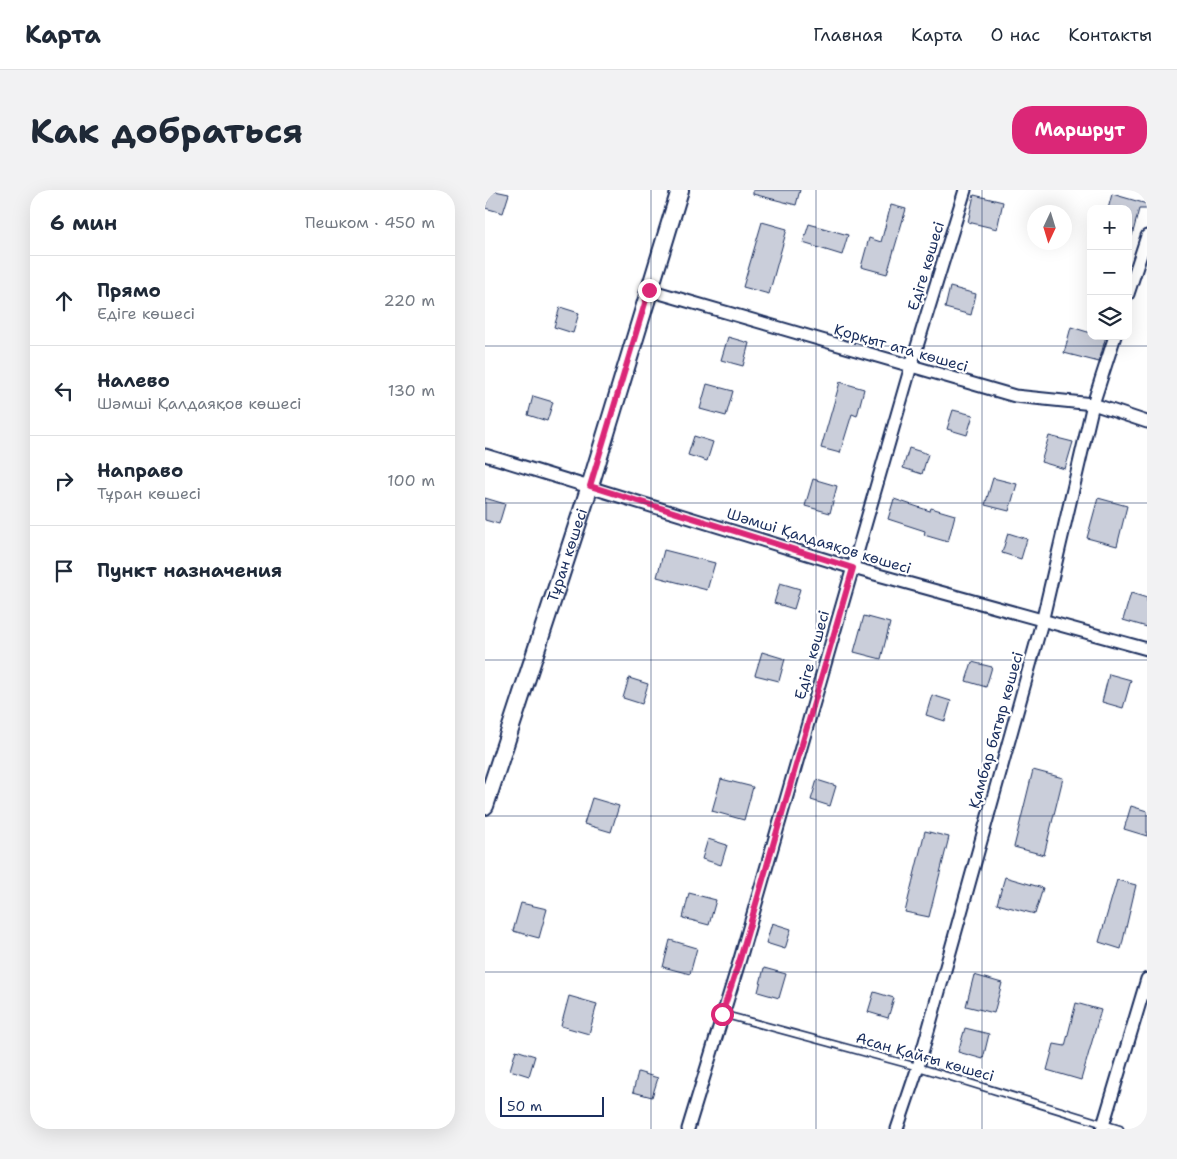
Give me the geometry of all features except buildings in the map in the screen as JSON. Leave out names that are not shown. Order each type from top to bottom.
[{"type":"street","name":"Тұран көшесі","points":[[485,806],[590,486],[679,190]]},
{"type":"street","name":"Едіге көшесі","points":[[688,1129],[740,959],[911,366],[965,190]]},
{"type":"street","points":[[1132,282],[1147,236]]},
{"type":"street","name":"Қорқыт ата көшесі","points":[[649,290],[1015,396],[1093,404],[1147,422]]},
{"type":"street","name":"Қамбар батыр көшесі","points":[[897,1129],[918,1067],[1042,622],[1093,404],[1114,340]]},
{"type":"street","name":"Шәмші Қалдаяқов көшесі","points":[[485,455],[853,568],[1042,622],[1147,649]]},
{"type":"street","points":[[1103,1126],[1147,979]]},
{"type":"lane","name":"Асан Қайғы көшесі","points":[[722,1014],[918,1067],[1103,1126],[1120,1129]]},
{"type":"route","points":[[649,290],[590,486],[853,568],[740,959],[722,1014]]}]
